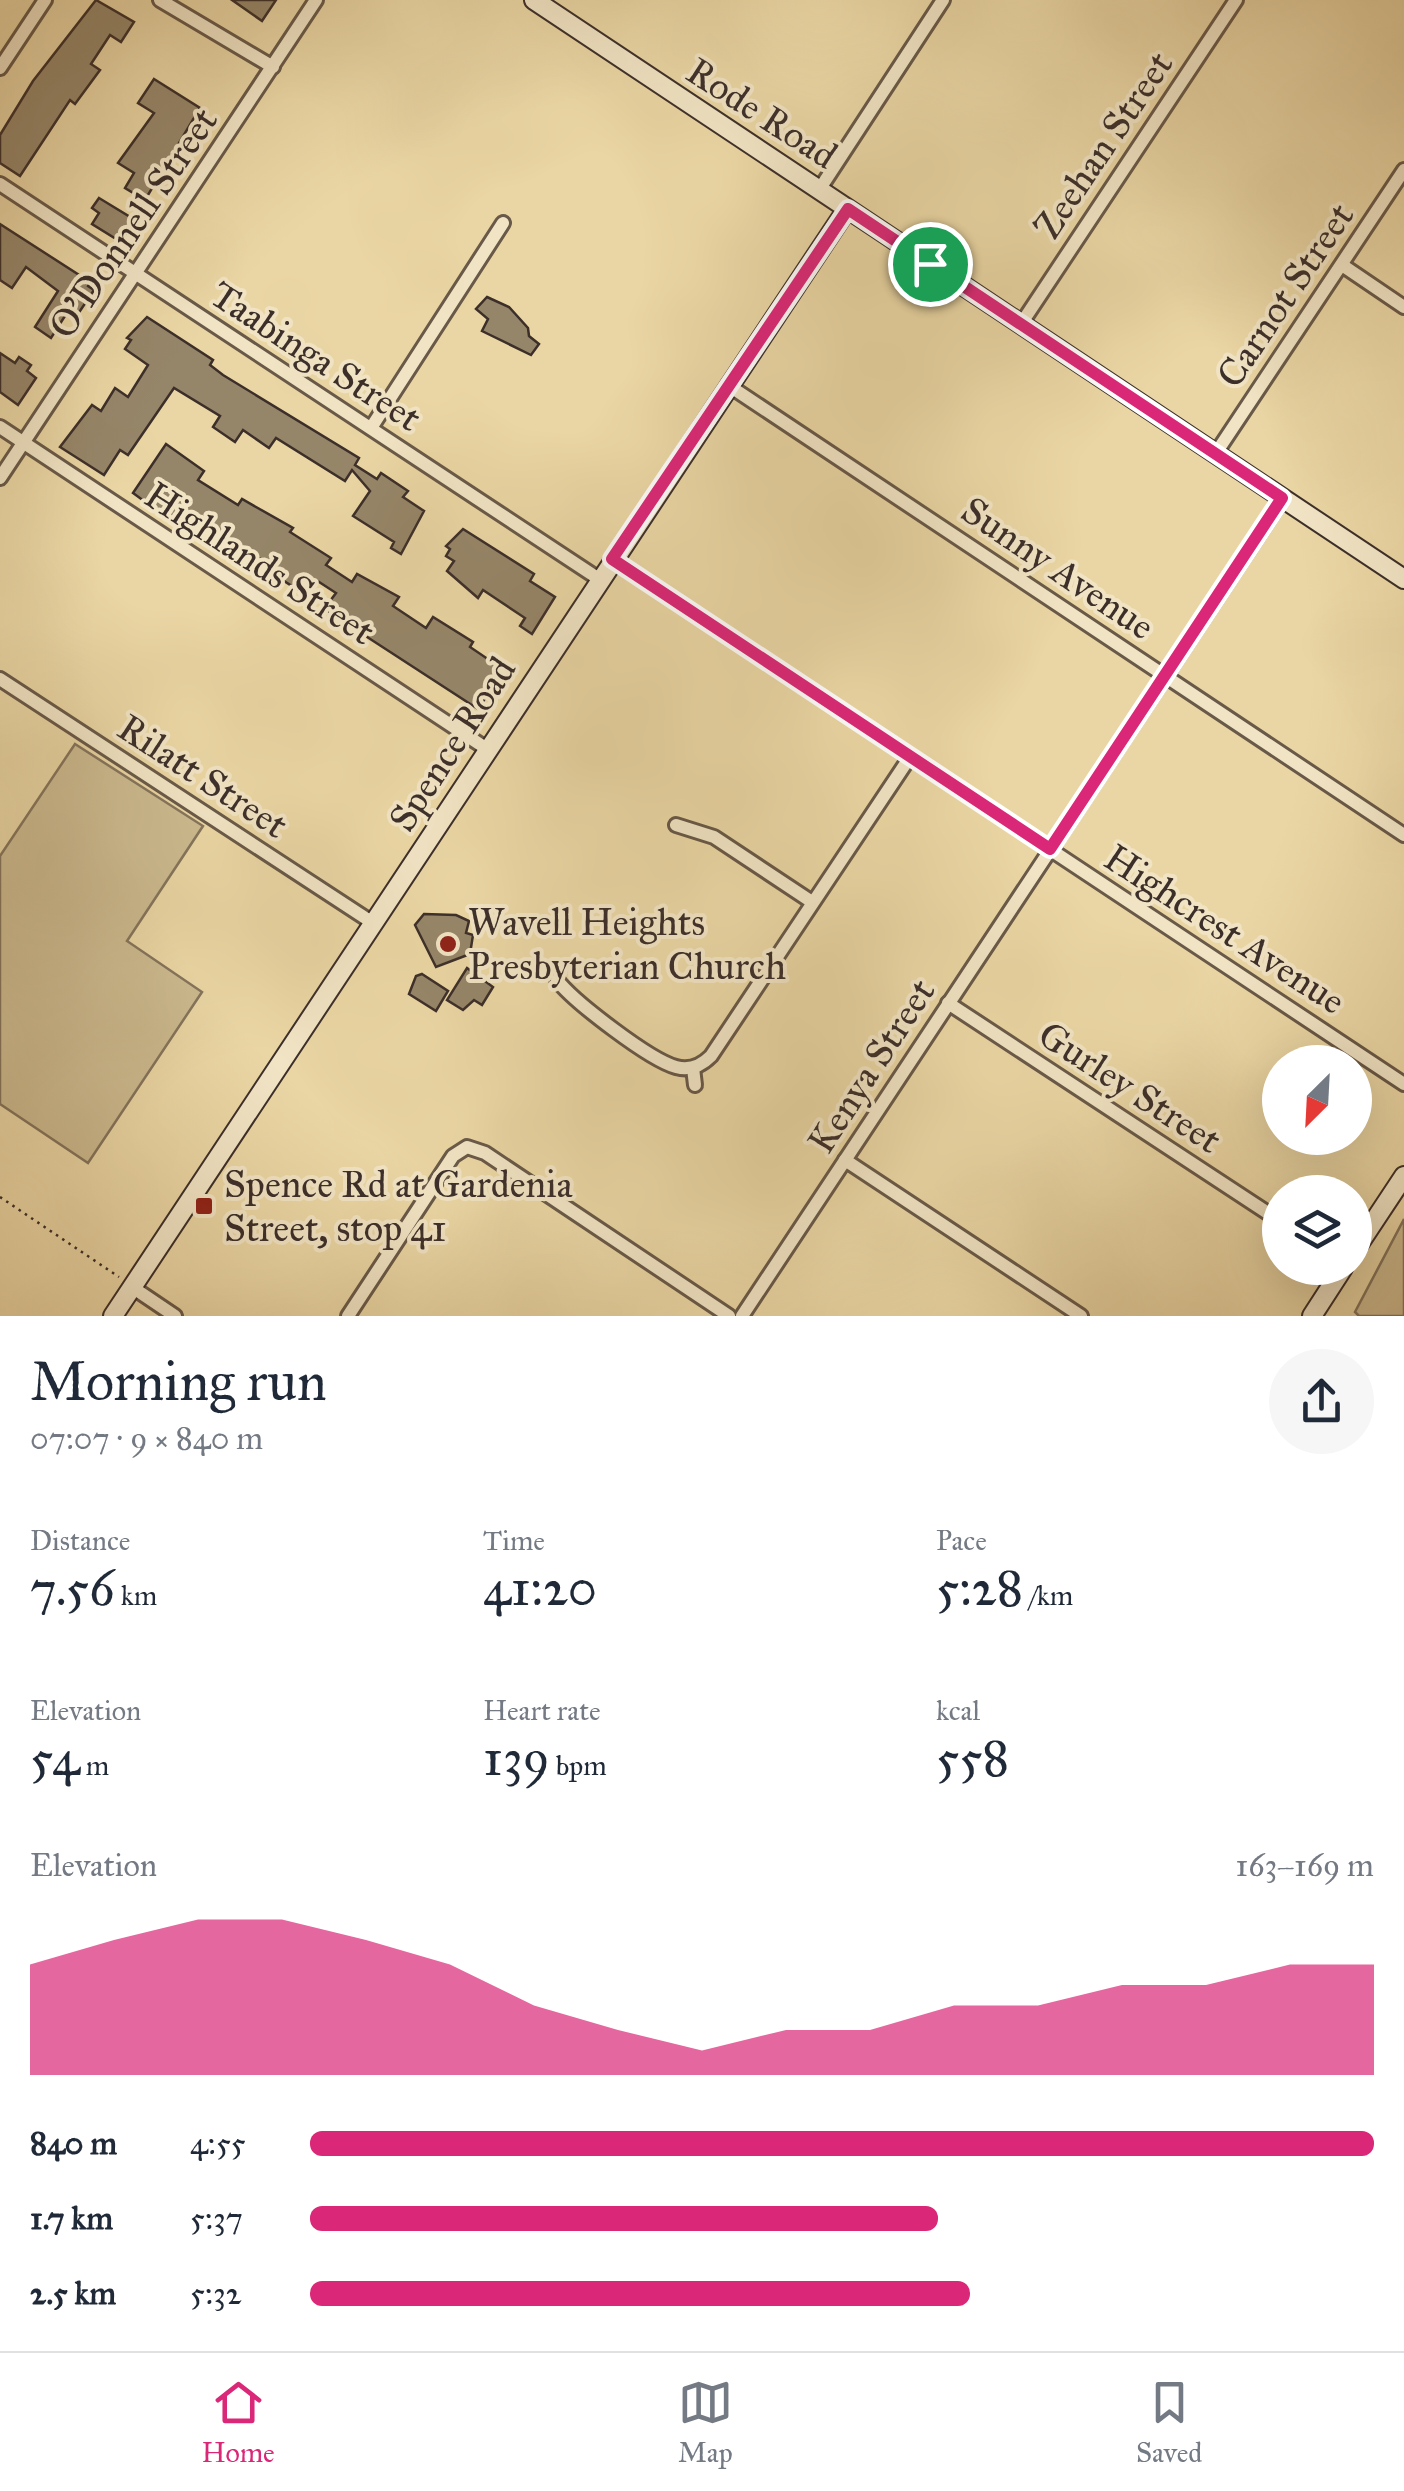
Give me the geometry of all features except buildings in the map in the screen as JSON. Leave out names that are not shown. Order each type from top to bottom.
[{"type":"street","points":[[0,68],[45,0]]},
{"type":"street","points":[[160,0],[272,67]]},
{"type":"street","name":"O'Donnell Street","points":[[0,478],[316,0]]},
{"type":"street","name":"Rode Road","points":[[534,0],[1404,579]]},
{"type":"street","points":[[819,190],[943,0]]},
{"type":"street","name":"Zeehan Street","points":[[1021,324],[1236,0]]},
{"type":"street","name":"Carnot Street","points":[[1216,454],[1404,170]]},
{"type":"street","name":"Taabinga Street","points":[[0,184],[599,579]]},
{"type":"street","name":"Spence Road","points":[[113,1316],[612,559],[848,209]]},
{"type":"street","points":[[370,428],[502,223]]},
{"type":"street","points":[[1342,266],[1404,307]]},
{"type":"street","name":"Sunny Avenue","points":[[728,385],[1404,835]]},
{"type":"street","name":"Highlands Street","points":[[0,427],[487,749]]},
{"type":"street","name":"Kenya Street","points":[[742,1316],[1282,498]]},
{"type":"street","name":"Highcrest Avenue","points":[[612,559],[1404,1084]]},
{"type":"street","name":"Rilatt Street","points":[[0,679],[372,923]]},
{"type":"street","points":[[557,980],[577,1003],[667,1063],[693,1068],[711,1056],[910,756]]},
{"type":"street","points":[[676,825],[714,836],[812,902]]},
{"type":"street","name":"Gurley Street","points":[[948,1003],[1262,1210]]},
{"type":"street","points":[[693,1068],[695,1085]]},
{"type":"street","points":[[348,1316],[453,1156],[467,1147],[485,1153],[729,1316]]},
{"type":"street","points":[[844,1160],[1081,1316]]},
{"type":"street","points":[[1372,1224],[1404,1174]]},
{"type":"street","points":[[1312,1316],[1332,1285]]},
{"type":"street","points":[[132,1288],[175,1316]]},
{"type":"path","points":[[0,1197],[132,1288]]},
{"type":"shaded area","points":[[75,744],[203,826],[127,941],[202,992],[88,1163],[0,1104],[0,856]]},
{"type":"shaded area","points":[[1404,1219],[1404,1316],[1359,1316],[1355,1312]]},
{"type":"place","name":"Wavell Heights Presbyterian Church","points":[[448,944]]},
{"type":"place","name":"Spence Rd at Gardenia Street, stop 41","points":[[204,1206]]},
{"type":"route","points":[[848,209],[930,264],[1282,498],[1050,849],[612,559],[848,209]]}]
